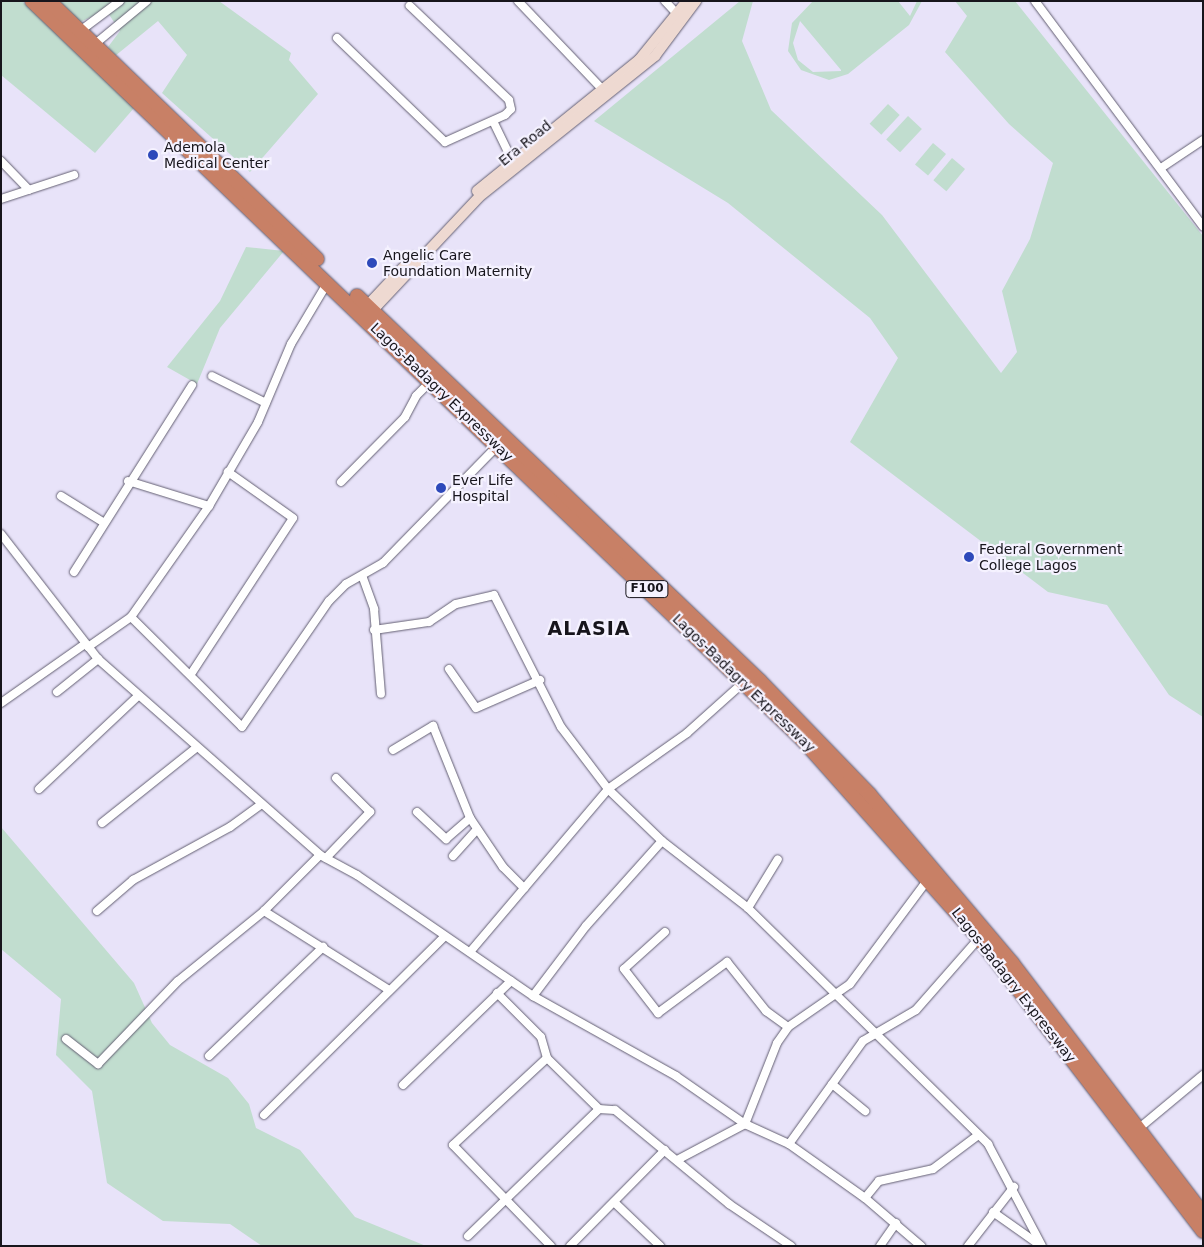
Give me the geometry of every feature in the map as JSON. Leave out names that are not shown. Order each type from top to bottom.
[{"type":"highway","name":"Lagos-Badagry Expressway","points":[[32,1],[328,282],[744,682],[929,878],[979,938],[1203,1231]]},
{"type":"highway","name":"Lagos-Badagry Expressway","points":[[49,1],[825,747],[988,933],[1203,1214]]},
{"type":"main road","points":[[370,308],[458,209],[512,160],[639,60],[678,15],[687,1]]},
{"type":"main road","name":"Era Road","points":[[370,308],[479,198],[655,56],[696,1]]},
{"type":"street","points":[[80,30],[120,1]]},
{"type":"street","points":[[95,44],[116,23],[146,1]]},
{"type":"street","points":[[518,1],[602,89]]},
{"type":"street","points":[[665,1],[678,15]]},
{"type":"street","points":[[1035,1],[1203,226]]},
{"type":"street","points":[[337,38],[436,137],[445,142],[458,139],[494,122],[511,109],[509,100],[410,6]]},
{"type":"street","points":[[107,10],[116,23]]},
{"type":"street","points":[[494,122],[512,160]]},
{"type":"street","points":[[1161,168],[1203,140]]},
{"type":"street","points":[[1,160],[29,190]]},
{"type":"street","points":[[1,199],[74,175]]},
{"type":"street","points":[[1,703],[131,617],[210,506],[266,403],[291,344],[328,282]]},
{"type":"street","points":[[212,376],[266,403]]},
{"type":"street","points":[[341,482],[404,418],[416,396],[431,381]]},
{"type":"street","points":[[74,572],[128,481],[192,385]]},
{"type":"street","points":[[131,617],[191,674],[242,727],[329,601],[346,584],[363,578],[497,446]]},
{"type":"street","points":[[191,674],[293,518],[228,472]]},
{"type":"street","points":[[128,481],[210,506]]},
{"type":"street","points":[[61,496],[103,522]]},
{"type":"street","points":[[1,534],[86,646],[98,659],[260,805],[323,857],[357,875],[444,937],[470,952],[533,996],[676,1076],[745,1124],[789,1144],[865,1198],[921,1246]]},
{"type":"street","points":[[363,578],[372,594],[380,694]]},
{"type":"street","points":[[374,630],[429,622],[456,604],[490,593],[540,680],[562,727],[608,789],[662,841],[748,908],[839,993],[996,1154],[1014,1187],[1041,1246]]},
{"type":"street","points":[[57,692],[98,659]]},
{"type":"street","points":[[449,669],[476,708],[540,680]]},
{"type":"street","points":[[470,952],[608,789],[687,733],[744,682]]},
{"type":"street","points":[[39,789],[138,696]]},
{"type":"street","points":[[393,750],[433,726],[470,818],[524,888]]},
{"type":"street","points":[[102,823],[196,748]]},
{"type":"street","points":[[66,1040],[98,1064],[178,981],[264,910],[370,812],[336,778]]},
{"type":"street","points":[[98,911],[133,880],[230,827],[260,805]]},
{"type":"street","points":[[417,812],[446,839],[470,818]]},
{"type":"street","points":[[453,856],[477,829]]},
{"type":"street","points":[[533,996],[586,926],[662,841]]},
{"type":"street","points":[[748,908],[778,859]]},
{"type":"street","points":[[679,1159],[745,1124],[777,1043],[788,1027],[839,993],[869,961],[929,878]]},
{"type":"street","points":[[264,910],[389,990]]},
{"type":"street","points":[[665,932],[624,965],[658,1013],[727,962],[766,1011],[788,1027]]},
{"type":"street","points":[[264,1115],[329,1055],[389,990],[444,937]]},
{"type":"street","points":[[789,1144],[863,1041],[916,1010],[979,938]]},
{"type":"street","points":[[208,1056],[322,947]]},
{"type":"street","points":[[403,1085],[511,981]]},
{"type":"street","points":[[497,993],[540,1038],[547,1058],[599,1109],[615,1110],[679,1159],[729,1204],[791,1246]]},
{"type":"street","points":[[547,1058],[453,1145],[509,1198],[551,1246]]},
{"type":"street","points":[[1138,1129],[1203,1075]]},
{"type":"street","points":[[832,1084],[866,1111]]},
{"type":"street","points":[[468,1236],[599,1109]]},
{"type":"street","points":[[865,1198],[879,1181],[933,1169],[977,1136]]},
{"type":"street","points":[[570,1246],[665,1150]]},
{"type":"street","points":[[968,1246],[1014,1187]]},
{"type":"street","points":[[614,1202],[660,1246]]},
{"type":"street","points":[[993,1212],[1041,1246]]},
{"type":"street","points":[[880,1246],[896,1223]]},
{"type":"green space","points":[[1,1],[22,1],[134,108],[95,153],[1,75]]},
{"type":"green space","points":[[56,1],[219,1],[291,53],[289,60],[318,94],[250,172],[162,93],[187,55],[158,21],[115,56],[108,47],[120,31],[106,10],[76,24]]},
{"type":"green space","points":[[740,1],[753,1],[742,41],[771,110],[882,215],[1001,373],[1017,352],[1002,291],[1030,239],[1053,163],[1009,124],[945,52],[967,16],[955,1],[1015,1],[1203,236],[1203,717],[1169,695],[1107,605],[1048,592],[850,442],[898,358],[870,318],[728,203],[594,121]]},
{"type":"green space","points":[[813,1],[898,1],[910,16],[917,1],[922,1],[909,25],[848,74],[829,80],[801,70],[788,51],[792,23]],"holes":[[[800,21],[841,70],[813,72],[798,60],[793,43]]]},
{"type":"green space","points":[[888,104],[900,115],[881,135],[870,124]]},
{"type":"green space","points":[[908,116],[922,129],[900,152],[886,139]]},
{"type":"green space","points":[[933,143],[946,154],[928,175],[915,164]]},
{"type":"green space","points":[[952,158],[965,169],[946,191],[933,180]]},
{"type":"green space","points":[[246,247],[284,251],[220,328],[197,384],[167,367],[220,301]]},
{"type":"green space","points":[[1,827],[134,983],[152,1023],[170,1045],[228,1078],[249,1104],[256,1128],[300,1150],[355,1217],[426,1246],[262,1246],[230,1224],[163,1221],[107,1183],[92,1091],[56,1055],[61,999],[1,949]]},
{"type":"place","name":"Ademola Medical Center","points":[[153,155]]},
{"type":"place","name":"Angelic Care Foundation Maternity","points":[[372,263]]},
{"type":"place","name":"Ever Life Hospital","points":[[441,488]]},
{"type":"place","name":"Federal Government College Lagos","points":[[969,557]]},
{"type":"district","name":"ALASIA","points":[[589,629]]}]
